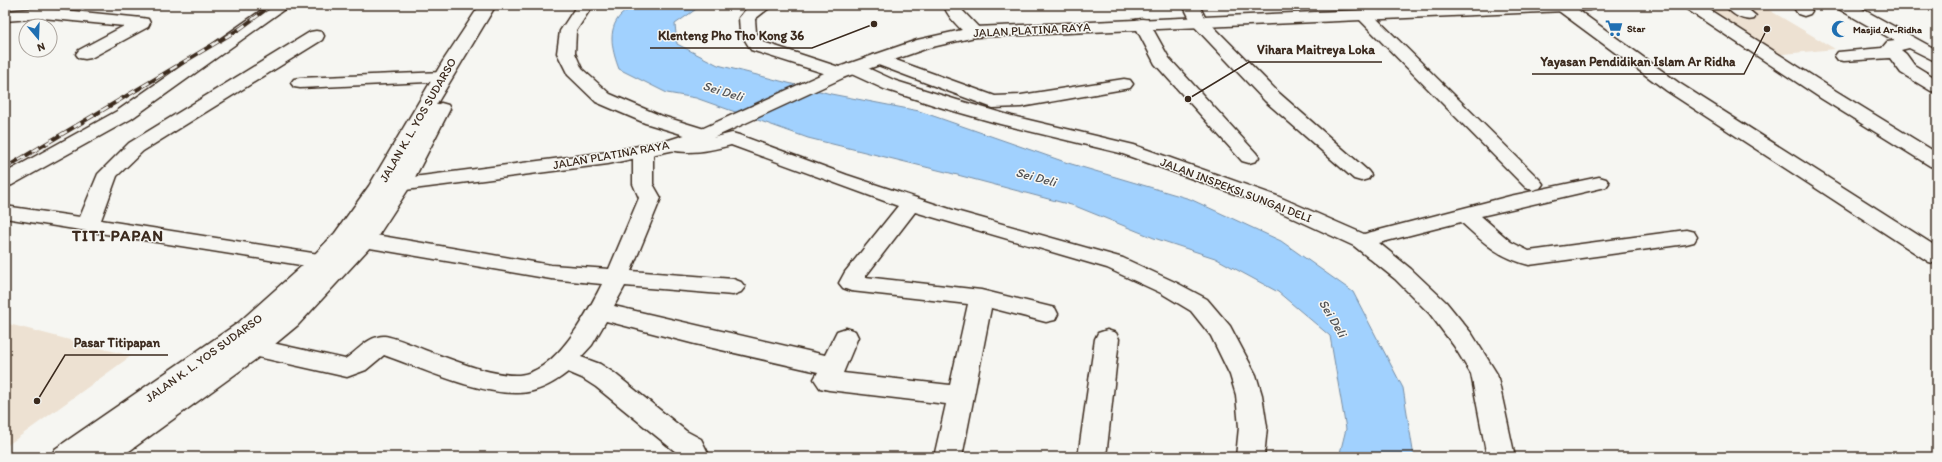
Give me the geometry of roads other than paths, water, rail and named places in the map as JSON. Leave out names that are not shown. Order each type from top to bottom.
[{"type":"main road","points":[[5,182],[124,115],[280,5]]},
{"type":"main road","name":"JALAN K. L. YOS SUDARSO","points":[[65,457],[247,329],[320,262],[343,238],[379,188],[443,78],[488,5]]},
{"type":"main road","name":"JALAN K. L. YOS SUDARSO","points":[[101,457],[254,348],[289,319],[342,265],[364,240],[401,185],[465,63],[502,5]]},
{"type":"main road","points":[[585,5],[568,31],[566,53],[574,71],[603,98],[652,119],[710,133]]},
{"type":"main road","name":"JALAN INSPEKSI SUNGAI DELI","points":[[765,5],[753,11],[746,18],[748,32],[758,46],[846,70],[950,104],[1134,152],[1270,200],[1362,241],[1403,274],[1438,308],[1463,340],[1484,374],[1501,457]]},
{"type":"main road","points":[[952,5],[953,10],[975,32]]},
{"type":"main road","name":"JALAN PLATINA RAYA","points":[[379,188],[643,152],[673,145],[710,133],[846,70],[923,44],[975,32],[1142,24],[1195,13],[1364,15],[1507,7],[1589,5]]},
{"type":"main road","points":[[1691,5],[1829,95],[1937,162]]},
{"type":"main road","points":[[1733,5],[1748,16]]},
{"type":"main road","points":[[1843,5],[1937,57]]},
{"type":"main road","points":[[1562,6],[1673,87],[1937,257]]},
{"type":"main road","points":[[5,16],[32,10],[43,13],[142,23],[85,54]]},
{"type":"main road","points":[[1195,13],[1272,97],[1360,175]]},
{"type":"main road","points":[[1364,15],[1533,184]]},
{"type":"main road","points":[[1142,24],[1161,60],[1248,157]]},
{"type":"main road","points":[[88,225],[108,174],[136,147],[316,36]]},
{"type":"main road","points":[[1911,43],[1893,46],[1890,50],[1900,58],[1907,69],[1937,87]]},
{"type":"main road","points":[[1844,56],[1893,53]]},
{"type":"main road","points":[[879,59],[993,102],[1021,101],[1124,84]]},
{"type":"main road","points":[[300,83],[443,78]]},
{"type":"main road","points":[[673,145],[684,147],[704,146],[732,139],[840,179],[948,216],[1115,263],[1169,288],[1199,305],[1221,332],[1243,376],[1249,395],[1253,427],[1250,457]]},
{"type":"main road","points":[[254,348],[347,368],[355,365],[378,347],[384,345],[485,378],[519,384],[546,376],[565,361],[600,311],[616,278],[650,198],[643,184],[643,152]]},
{"type":"main road","points":[[1362,241],[1468,215],[1542,194],[1599,183]]},
{"type":"main road","points":[[911,203],[853,277],[851,283],[981,298],[1046,314]]},
{"type":"main road","points":[[5,212],[342,265]]},
{"type":"main road","points":[[1468,215],[1506,249],[1519,257],[1529,258],[1686,237]]},
{"type":"main road","points":[[364,240],[552,272],[733,288]]},
{"type":"main road","points":[[948,457],[981,298]]},
{"type":"main road","points":[[600,311],[695,335],[833,366]]},
{"type":"main road","points":[[846,337],[827,379],[832,382],[961,396]]},
{"type":"main road","points":[[1092,457],[1107,339]]},
{"type":"main road","points":[[565,361],[591,372],[605,380],[676,438],[691,447],[696,457]]},
{"type":"water","name":"Sei Deli","points":[[637,5],[702,5],[675,24],[677,44],[718,65],[831,94],[919,111],[1068,163],[1190,199],[1281,241],[1353,292],[1403,388],[1414,457],[1339,457],[1346,429],[1330,336],[1278,292],[1215,258],[1154,238],[1075,206],[808,138],[696,98],[667,93],[619,69],[613,49],[612,34],[616,21],[621,15]]},
{"type":"railway","points":[[5,168],[241,28],[272,5]]},
{"type":"place","name":"Klenteng Pho Tho Kong 36","points":[[874,24]]},
{"type":"place","name":"Star","points":[[1614,28]]},
{"type":"place","name":"Yayasan Pendidikan Islam Ar Ridha","points":[[1767,29]]},
{"type":"place","name":"Masjid Ar-Ridha","points":[[1840,29]]},
{"type":"place","name":"Vihara Maitreya Loka","points":[[1188,99]]},
{"type":"place","name":"Pasar Titipapan","points":[[37,401]]},
{"type":"district","name":"TITI PAPAN","points":[[118,235]]}]
